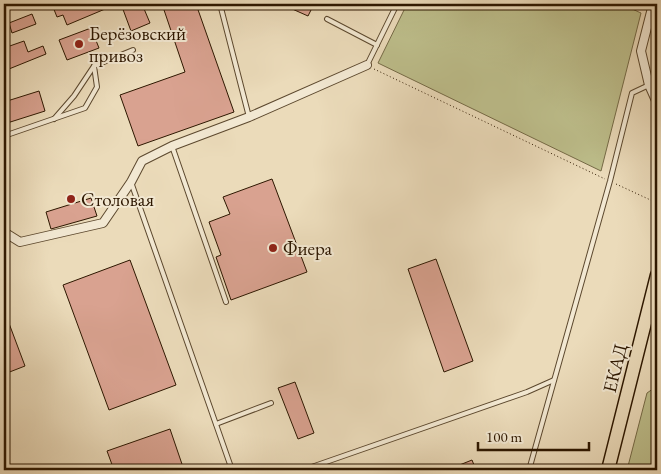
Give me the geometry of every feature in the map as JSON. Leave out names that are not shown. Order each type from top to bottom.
[{"type":"highway","name":"ЕКАД","points":[[608,470],[657,279]]},
{"type":"street","points":[[653,4],[641,50],[649,85],[657,103]]},
{"type":"street","points":[[4,232],[20,242],[103,223],[131,182],[142,161],[172,146],[249,117],[367,65]]},
{"type":"lane","points":[[220,4],[249,117]]},
{"type":"lane","points":[[367,65],[397,4]]},
{"type":"lane","points":[[327,19],[377,45]]},
{"type":"lane","points":[[54,119],[74,96],[94,66],[133,50]]},
{"type":"lane","points":[[4,136],[85,108],[97,87],[94,66]]},
{"type":"lane","points":[[529,470],[610,181],[632,93],[649,85]]},
{"type":"lane","points":[[172,146],[226,302]]},
{"type":"lane","points":[[131,182],[232,470]]},
{"type":"lane","points":[[303,470],[527,392],[554,380]]},
{"type":"lane","points":[[216,424],[271,403]]},
{"type":"path","points":[[367,65],[657,203]]},
{"type":"green space","points":[[407,4],[621,4],[641,13],[601,171],[378,63]]},
{"type":"green space","points":[[657,386],[657,470],[627,470],[647,393]]},
{"type":"building","points":[[61,4],[117,4],[67,25],[63,15],[57,17],[53,7]]},
{"type":"building","points":[[121,4],[142,4],[150,23],[131,31]]},
{"type":"building","points":[[162,4],[196,4],[234,112],[138,146],[120,95],[185,72]]},
{"type":"building","points":[[281,4],[314,4],[308,16]]},
{"type":"building","points":[[32,14],[36,24],[12,33],[9,23]]},
{"type":"building","name":"Берёзовский привоз","points":[[91,28],[99,48],[67,60],[59,40]]},
{"type":"building","points":[[24,41],[28,52],[43,46],[46,54],[4,71],[4,48]]},
{"type":"building","points":[[39,91],[45,111],[4,124],[4,102]]},
{"type":"building","points":[[272,179],[307,272],[231,300],[216,257],[221,255],[209,222],[230,214],[223,197]]},
{"type":"building","points":[[91,198],[97,216],[51,229],[46,212]]},
{"type":"building","points":[[436,259],[473,361],[444,372],[408,269]]},
{"type":"building","points":[[130,260],[176,385],[109,410],[63,285]]},
{"type":"building","points":[[4,310],[25,366],[7,373],[4,365]]},
{"type":"building","points":[[295,382],[314,433],[298,439],[278,388]]},
{"type":"building","points":[[170,429],[184,470],[114,470],[107,451]]},
{"type":"building","points":[[472,460],[476,470],[447,470]]},
{"type":"place","name":"Берёзовский привоз","points":[[79,44]]},
{"type":"place","name":"Столовая","points":[[71,199]]},
{"type":"place","name":"Фиера","points":[[273,248]]}]
